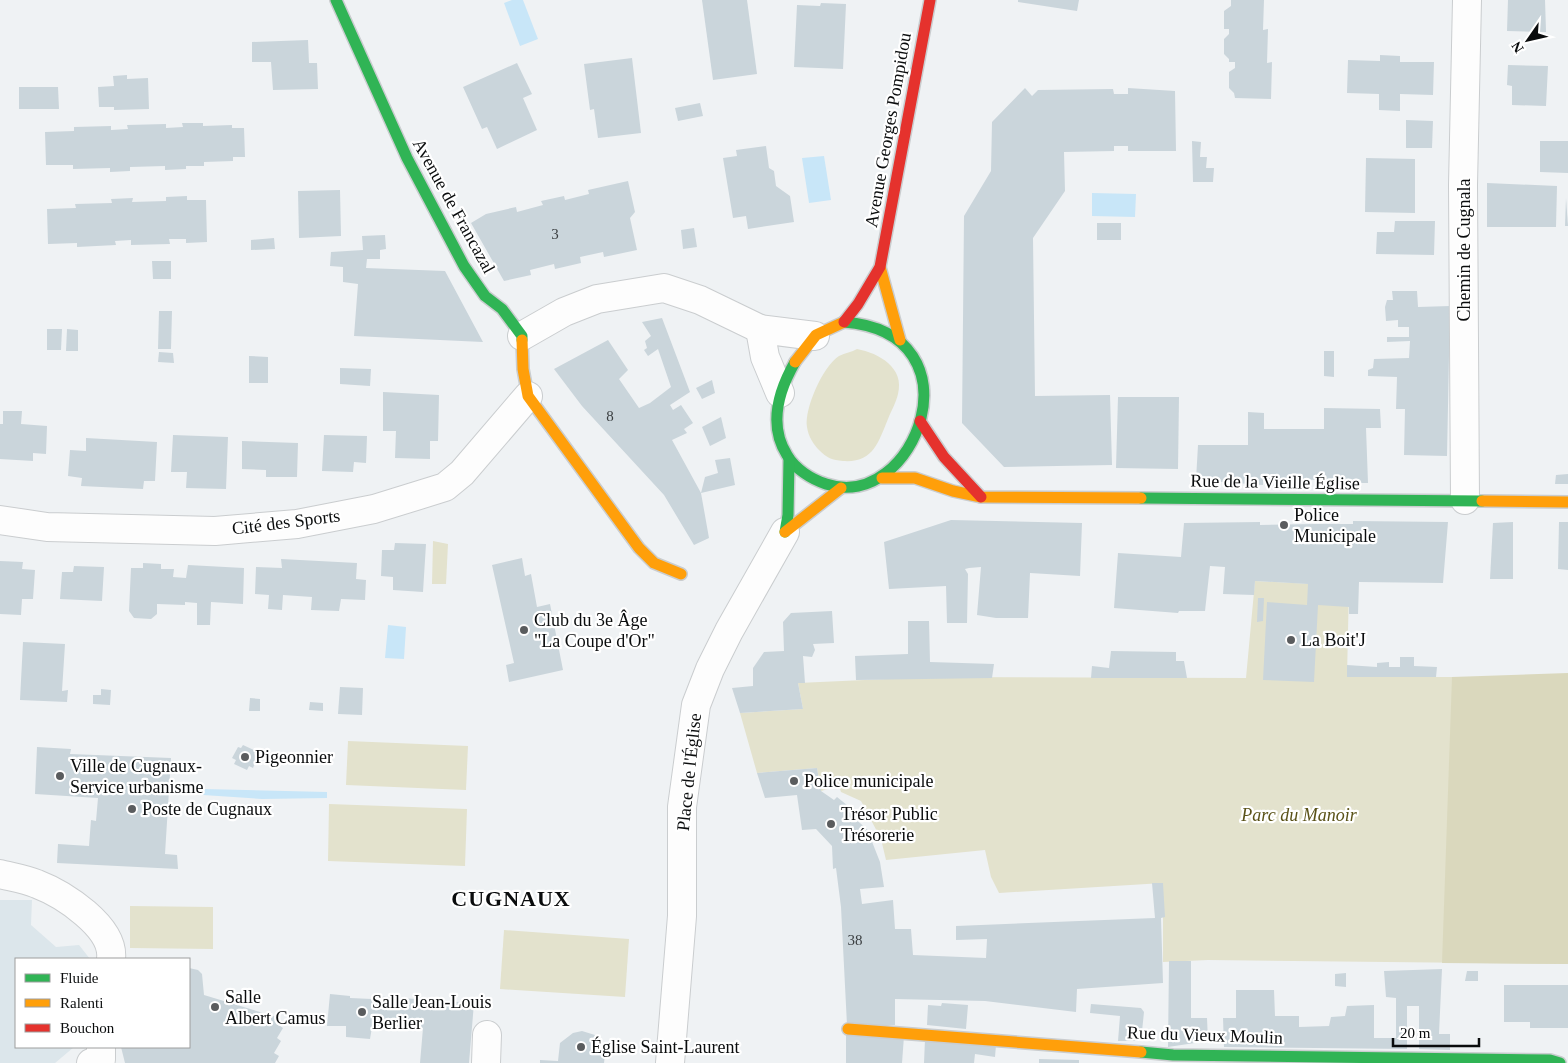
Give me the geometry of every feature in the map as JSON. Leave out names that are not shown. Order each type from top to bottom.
[{"type":"street","name":"Avenue de Francazal","points":[[336,0],[407,158],[464,266],[485,296],[502,309],[522,336]]},
{"type":"street","name":"Avenue Georges Pompidou","points":[[844,322],[858,304],[880,267],[930,0]]},
{"type":"street","name":"Chemin de Cugnala","points":[[1465,500],[1463,185],[1467,0]]},
{"type":"street","name":"Avenue Georges Pompidou","points":[[880,267],[900,340]]},
{"type":"street","points":[[681,574],[654,563],[639,548],[528,396],[523,369],[522,336],[564,312],[597,299],[664,288],[700,300],[760,329],[815,336]]},
{"type":"street","points":[[760,329],[764,357],[780,393],[779,433],[789,459],[813,479],[841,488],[855,487],[882,478],[899,457],[920,421],[925,397],[924,381],[914,356],[900,340],[881,328],[864,322],[844,322],[815,336],[802,353],[780,393]]},
{"type":"street","name":"Cité des Sports","points":[[0,520],[47,527],[215,531],[297,524],[374,509],[445,487],[462,473],[528,396]]},
{"type":"street","points":[[920,421],[944,457],[981,497]]},
{"type":"street","name":"Place de l'Église","points":[[670,1063],[682,916],[682,807],[696,705],[710,669],[729,631],[785,532],[788,515],[789,459]]},
{"type":"street","name":"Rue de la Vieille Église","points":[[882,478],[915,478],[953,491],[981,497],[1568,502]]},
{"type":"street","name":"Place de l'Église","points":[[785,532],[841,488]]},
{"type":"street","points":[[0,874],[37,884],[79,909],[94,920],[105,936],[112,956]]},
{"type":"street","name":"Rue du Vieux Moulin","points":[[848,1029],[1173,1055],[1550,1060],[1560,1063]]},
{"type":"street","points":[[486,1063],[488,1035]]},
{"type":"street","points":[[91,1063],[101,1059],[101,1048]]},
{"type":"shaded area","points":[[1568,673],[1568,964],[1442,963],[1452,677]]},
{"type":"shaded area","points":[[0,900],[32,900],[31,925],[56,947],[79,945],[89,958],[15,958],[15,1048],[73,1048],[55,1063],[0,1063]]},
{"type":"green space","points":[[857,349],[874,354],[894,369],[898,377],[898,394],[881,436],[873,450],[861,459],[853,461],[836,460],[822,453],[812,440],[807,427],[808,410],[821,378],[833,361],[839,356]]},
{"type":"green space","points":[[433,541],[448,544],[446,584],[432,584]]},
{"type":"green space","name":"Parc du Manoir","points":[[1255,581],[1349,586],[1347,677],[1483,677],[1568,964],[1208,960],[1163,962],[1163,883],[999,893],[991,877],[985,850],[886,860],[881,839],[861,801],[841,792],[839,786],[821,791],[817,768],[757,773],[740,713],[803,709],[798,683],[931,677],[1246,678]]},
{"type":"green space","points":[[348,741],[468,746],[466,790],[346,785]]},
{"type":"green space","points":[[329,804],[467,809],[465,866],[328,861]]},
{"type":"green space","points":[[130,906],[213,907],[213,949],[130,948]]},
{"type":"green space","points":[[504,930],[629,939],[625,997],[500,989]]},
{"type":"water","points":[[512,0],[523,0],[538,39],[520,46],[504,3]]},
{"type":"water","points":[[824,156],[831,200],[809,203],[802,158]]},
{"type":"water","points":[[1092,193],[1136,194],[1135,217],[1092,216]]},
{"type":"water","points":[[388,625],[406,627],[404,659],[385,658]]},
{"type":"water","points":[[203,789],[327,792],[327,798],[262,799],[203,795]]},
{"type":"building","points":[[702,0],[747,0],[757,74],[713,80]]},
{"type":"building","points":[[1018,0],[1079,0],[1077,11],[1018,2]]},
{"type":"building","points":[[1231,0],[1264,0],[1263,30],[1268,29],[1267,63],[1272,62],[1271,99],[1235,98],[1234,93],[1229,88],[1229,72],[1235,68],[1235,62],[1229,62],[1229,59],[1224,54],[1224,39],[1229,34],[1229,29],[1224,29],[1224,11],[1231,6]]},
{"type":"building","points":[[1508,0],[1545,0],[1546,32],[1507,31]]},
{"type":"building","points":[[821,3],[846,4],[843,69],[794,67],[797,5],[820,6]]},
{"type":"building","points":[[308,40],[309,63],[317,63],[318,89],[273,90],[271,62],[252,62],[252,42]]},
{"type":"building","points":[[1380,55],[1400,56],[1400,62],[1434,62],[1433,95],[1400,94],[1400,111],[1379,110],[1379,94],[1347,93],[1348,60],[1380,61]]},
{"type":"building","points":[[632,58],[641,133],[598,138],[594,109],[590,110],[584,64]]},
{"type":"building","points":[[517,63],[532,94],[523,98],[537,130],[497,149],[487,127],[482,129],[463,87]]},
{"type":"building","points":[[1508,65],[1548,66],[1546,106],[1512,105],[1512,86],[1507,85]]},
{"type":"building","points":[[127,75],[127,79],[148,78],[149,109],[114,110],[114,107],[99,107],[98,87],[114,86],[113,76]]},
{"type":"building","points":[[19,87],[58,87],[59,109],[19,109]]},
{"type":"building","points":[[1025,88],[1032,96],[1038,90],[1113,89],[1114,94],[1128,94],[1128,88],[1175,91],[1176,151],[1128,151],[1128,146],[1114,146],[1114,151],[1064,152],[1065,191],[1033,238],[1035,396],[1110,395],[1112,465],[1004,467],[962,423],[964,216],[991,171],[992,122]]},
{"type":"building","points":[[700,103],[703,116],[678,121],[675,108]]},
{"type":"building","points":[[1406,120],[1433,121],[1432,148],[1406,148]]},
{"type":"building","points":[[182,123],[203,123],[203,126],[232,125],[232,128],[244,128],[245,157],[233,157],[233,161],[204,162],[204,166],[186,166],[186,169],[165,170],[165,166],[130,167],[130,171],[110,172],[110,168],[73,169],[73,165],[46,165],[45,132],[74,131],[74,127],[111,126],[111,130],[128,129],[127,125],[166,124],[166,128],[183,127]]},
{"type":"building","points":[[1192,141],[1201,142],[1200,157],[1207,157],[1206,168],[1214,168],[1213,182],[1193,182]]},
{"type":"building","points":[[1540,141],[1568,141],[1568,173],[1540,172]]},
{"type":"building","points":[[766,146],[769,168],[774,171],[776,186],[790,196],[794,222],[748,229],[746,216],[733,218],[723,158],[737,156],[736,150]]},
{"type":"building","points":[[1366,158],[1415,159],[1415,213],[1365,212]]},
{"type":"building","points":[[628,181],[635,212],[630,218],[637,250],[604,257],[603,252],[580,257],[581,263],[555,269],[554,264],[530,270],[531,275],[504,281],[471,223],[486,214],[516,207],[517,212],[543,205],[541,201],[564,196],[565,200],[589,194],[588,190]]},
{"type":"building","points":[[1487,183],[1557,186],[1556,227],[1487,227]]},
{"type":"building","points":[[340,190],[341,236],[299,238],[298,191]]},
{"type":"building","points":[[187,196],[187,200],[206,200],[207,242],[186,243],[186,239],[169,239],[170,244],[131,245],[131,240],[115,241],[116,245],[77,247],[77,243],[48,244],[47,209],[76,208],[75,204],[112,203],[111,199],[133,198],[132,202],[166,201],[166,197]]},
{"type":"building","points":[[1566,198],[1568,226],[1565,226]]},
{"type":"building","points":[[1395,221],[1435,221],[1434,255],[1376,254],[1377,232],[1394,232]]},
{"type":"building","points":[[1097,223],[1121,223],[1121,240],[1097,240]]},
{"type":"building","points":[[694,228],[697,247],[683,249],[681,230]]},
{"type":"building","points":[[385,235],[386,249],[380,250],[380,259],[367,259],[366,268],[445,271],[483,342],[354,336],[358,284],[343,282],[343,267],[330,266],[331,252],[363,250],[362,236]]},
{"type":"building","points":[[274,238],[275,249],[251,250],[251,240]]},
{"type":"building","points":[[152,261],[171,261],[171,279],[153,279]]},
{"type":"building","points":[[1392,291],[1417,291],[1418,307],[1450,306],[1447,456],[1404,455],[1405,409],[1396,409],[1397,377],[1368,376],[1368,370],[1373,368],[1374,359],[1409,358],[1410,341],[1387,342],[1387,337],[1409,337],[1409,327],[1398,327],[1398,320],[1386,321],[1385,307],[1387,300],[1393,300]]},
{"type":"building","points":[[159,311],[172,311],[171,349],[158,349]]},
{"type":"building","points":[[662,318],[690,392],[670,405],[673,410],[681,405],[693,423],[684,429],[687,433],[672,440],[701,493],[709,538],[694,545],[664,495],[582,406],[554,369],[608,340],[628,370],[619,379],[639,408],[650,403],[671,387],[658,349],[648,356],[644,350],[647,348],[645,341],[651,336],[642,322]]},
{"type":"building","points":[[47,329],[62,329],[61,350],[47,350]]},
{"type":"building","points":[[67,329],[78,330],[78,351],[66,351]]},
{"type":"building","points":[[1324,351],[1334,351],[1334,377],[1324,376]]},
{"type":"building","points":[[159,352],[173,353],[174,363],[158,362]]},
{"type":"building","points":[[249,356],[268,357],[268,383],[249,383]]},
{"type":"building","points":[[340,368],[371,369],[370,386],[340,384]]},
{"type":"building","points":[[712,380],[715,393],[702,399],[696,388]]},
{"type":"building","points":[[383,392],[439,395],[438,441],[430,441],[430,459],[395,458],[396,431],[383,431]]},
{"type":"building","points":[[1118,397],[1179,397],[1178,469],[1116,468]]},
{"type":"building","points":[[1324,408],[1380,409],[1381,428],[1366,428],[1368,483],[1325,483],[1325,480],[1263,479],[1263,485],[1196,480],[1198,445],[1248,445],[1248,412],[1264,413],[1264,429],[1324,429]]},
{"type":"building","points":[[3,411],[22,411],[21,424],[47,426],[46,454],[33,453],[33,461],[0,459],[0,424],[3,424]]},
{"type":"building","points":[[721,417],[726,438],[710,446],[702,427]]},
{"type":"building","points":[[173,435],[228,437],[226,489],[186,488],[187,472],[171,472]]},
{"type":"building","points":[[324,435],[367,436],[366,463],[354,462],[353,472],[322,471]]},
{"type":"building","points":[[86,438],[157,442],[155,481],[144,481],[143,489],[81,486],[82,478],[68,476],[70,450],[86,451]]},
{"type":"building","points":[[242,441],[298,443],[297,477],[266,477],[266,470],[242,469]]},
{"type":"building","points":[[730,458],[735,485],[701,493],[705,477],[718,473],[715,460]]},
{"type":"building","points":[[1568,474],[1568,484],[1555,484],[1556,475]]},
{"type":"building","points":[[951,520],[1082,523],[1080,576],[1030,573],[1028,618],[996,618],[977,615],[981,567],[965,569],[968,574],[967,623],[947,623],[946,586],[889,589],[884,542]]},
{"type":"building","points":[[1353,521],[1448,522],[1443,583],[1359,582],[1358,614],[1349,614],[1349,607],[1318,605],[1314,682],[1263,680],[1267,602],[1307,605],[1308,584],[1255,581],[1254,595],[1223,594],[1225,567],[1210,566],[1205,611],[1179,611],[1178,613],[1114,608],[1118,553],[1181,557],[1184,523],[1260,522],[1260,525],[1353,524]]},
{"type":"building","points":[[1513,522],[1513,579],[1490,579],[1493,523]]},
{"type":"building","points":[[1559,522],[1568,522],[1568,570],[1558,569]]},
{"type":"building","points":[[395,543],[426,544],[423,592],[393,590],[393,577],[381,576],[382,550],[394,550]]},
{"type":"building","name":"Club du 3e Âge \"La Coupe d'Or\"","points":[[522,558],[525,576],[531,574],[537,607],[550,604],[563,670],[509,682],[506,665],[514,663],[492,565]]},
{"type":"building","points":[[281,559],[357,563],[356,579],[366,580],[365,600],[341,599],[339,611],[311,610],[312,597],[283,595],[282,610],[268,609],[269,595],[255,594],[256,567],[282,568]]},
{"type":"building","points":[[0,561],[23,562],[22,569],[35,570],[33,599],[22,599],[21,615],[0,614]]},
{"type":"building","points":[[143,563],[161,564],[161,569],[174,569],[173,577],[186,578],[188,565],[244,568],[243,604],[211,602],[210,625],[197,625],[197,603],[185,602],[185,605],[157,604],[157,614],[151,619],[134,618],[129,611],[131,568],[143,568]]},
{"type":"building","points":[[74,566],[104,567],[102,601],[60,599],[62,572],[73,572]]},
{"type":"building","points":[[1258,598],[1264,598],[1263,621],[1257,622]]},
{"type":"building","points":[[832,611],[834,643],[813,644],[815,650],[812,657],[803,656],[805,683],[798,683],[803,709],[740,713],[732,688],[753,686],[753,668],[764,652],[784,651],[783,622],[791,613]]},
{"type":"building","points":[[908,621],[929,621],[930,662],[994,664],[992,678],[856,680],[855,656],[908,654]]},
{"type":"building","points":[[23,642],[65,644],[62,691],[68,690],[67,702],[20,700]]},
{"type":"building","points":[[1111,651],[1176,652],[1176,661],[1184,661],[1187,678],[1091,678],[1092,666],[1109,668]]},
{"type":"building","points":[[1400,657],[1414,657],[1414,666],[1437,667],[1436,677],[1347,677],[1347,665],[1377,667],[1377,663],[1389,662],[1389,667],[1400,667]]},
{"type":"building","points":[[340,687],[363,688],[362,715],[338,714]]},
{"type":"building","points":[[101,689],[111,690],[110,705],[93,704],[93,695],[101,695]]},
{"type":"building","points":[[250,698],[260,699],[260,711],[249,711]]},
{"type":"building","points":[[310,702],[323,703],[323,711],[309,710]]},
{"type":"building","name":"Pigeonnier","points":[[243,745],[256,751],[254,754],[258,756],[253,768],[249,766],[247,770],[234,764],[236,760],[232,758],[238,747],[241,748]]},
{"type":"building","name":"Poste de Cugnaux","points":[[37,747],[71,749],[70,754],[171,758],[165,854],[177,855],[178,869],[57,863],[58,844],[89,846],[91,820],[96,821],[98,798],[35,794]]},
{"type":"building","points":[[817,768],[821,791],[834,800],[837,797],[858,814],[854,818],[867,829],[880,862],[884,887],[860,889],[862,904],[893,900],[895,929],[911,929],[913,955],[986,958],[987,939],[956,940],[956,926],[1155,918],[1152,883],[1163,883],[1165,917],[1161,918],[1163,983],[1077,989],[1076,1012],[985,1001],[895,999],[895,1025],[847,1025],[841,907],[836,868],[833,869],[832,846],[816,829],[802,830],[797,795],[765,798],[757,773]]},
{"type":"building","points":[[1169,961],[1191,961],[1191,1018],[1207,1018],[1208,1041],[1168,1047]]},
{"type":"building","name":"Salle Albert Camus","points":[[190,968],[198,970],[202,974],[204,995],[280,1018],[277,1024],[283,1028],[277,1038],[281,1041],[274,1053],[279,1056],[275,1063],[125,1063],[121,1048],[190,1048]]},
{"type":"building","points":[[1442,969],[1439,1034],[1450,1034],[1450,1050],[1419,1049],[1419,1006],[1407,1006],[1407,1049],[1224,1047],[1223,1018],[1236,1018],[1236,990],[1274,990],[1275,1016],[1299,1016],[1299,1027],[1329,1026],[1331,1017],[1345,1016],[1347,1006],[1374,1005],[1374,1038],[1396,1038],[1396,998],[1386,997],[1384,971]]},
{"type":"building","points":[[1467,971],[1478,971],[1478,981],[1465,981]]},
{"type":"building","points":[[1346,973],[1346,987],[1335,986],[1335,974]]},
{"type":"building","points":[[1504,985],[1568,985],[1568,1028],[1530,1028],[1530,1022],[1504,1022]]},
{"type":"building","points":[[330,994],[350,996],[350,998],[372,999],[372,996],[474,1003],[469,1063],[420,1063],[423,1028],[372,1027],[370,1039],[346,1037],[346,1026],[327,1026]]},
{"type":"building","points":[[942,1003],[968,1005],[966,1029],[927,1025],[928,1005],[941,1006]]},
{"type":"building","points":[[1091,1004],[1141,1008],[1144,1012],[1141,1041],[1118,1041],[1120,1016],[1090,1013]]},
{"type":"building","name":"Église Saint-Laurent","points":[[582,1031],[595,1035],[601,1040],[605,1054],[604,1063],[540,1063],[540,1060],[558,1061],[560,1043],[573,1033]]},
{"type":"building","points":[[846,1035],[904,1036],[902,1063],[846,1063]]},
{"type":"building","points":[[925,1039],[996,1045],[995,1057],[975,1054],[974,1063],[924,1063]]},
{"type":"building","points":[[1039,1059],[1079,1060],[1079,1063],[1039,1063]]},
{"type":"traffic: fast","points":[[336,0],[407,158],[464,266],[485,296],[502,309],[522,336],[522,340]]},
{"type":"traffic: fast","points":[[795,362],[780,396],[777,420],[781,444],[794,465],[804,473],[826,484],[858,486],[886,473],[908,449],[921,418],[923,386],[913,356],[887,333],[844,322]]},
{"type":"traffic: fast","points":[[785,532],[788,515],[789,459]]},
{"type":"traffic: fast","points":[[1141,498],[1482,501]]},
{"type":"traffic: fast","points":[[1141,1052],[1173,1055],[1550,1060],[1560,1063]]},
{"type":"traffic: slow","points":[[880,267],[900,340]]},
{"type":"traffic: slow","points":[[795,362],[816,335],[844,322]]},
{"type":"traffic: slow","points":[[522,340],[523,369],[528,396],[639,548],[654,563],[681,574]]},
{"type":"traffic: slow","points":[[882,478],[915,478],[953,491],[981,497],[1141,498]]},
{"type":"traffic: slow","points":[[785,532],[841,488]]},
{"type":"traffic: slow","points":[[1482,501],[1568,502]]},
{"type":"traffic: slow","points":[[848,1029],[1141,1052]]},
{"type":"traffic: jam","points":[[844,322],[858,304],[880,267],[930,0]]},
{"type":"traffic: jam","points":[[920,421],[944,457],[981,497]]},
{"type":"place","name":"Police Municipale","points":[[1284,525]]},
{"type":"place","name":"Club du 3e Âge \"La Coupe d'Or\"","points":[[524,630]]},
{"type":"place","name":"La Boit'J","points":[[1291,640]]},
{"type":"place","name":"Pigeonnier","points":[[245,757]]},
{"type":"place","name":"Ville de Cugnaux- Service urbanisme","points":[[60,776]]},
{"type":"place","name":"Police municipale","points":[[794,781]]},
{"type":"place","name":"Poste de Cugnaux","points":[[132,809]]},
{"type":"place","name":"Trésor Public Trésorerie","points":[[831,824]]},
{"type":"place","name":"Salle Albert Camus","points":[[215,1007]]},
{"type":"place","name":"Salle Jean-Louis Berlier","points":[[362,1012]]},
{"type":"place","name":"Église Saint-Laurent","points":[[581,1047]]},
{"type":"district","name":"CUGNAUX","points":[[511,898]]}]
